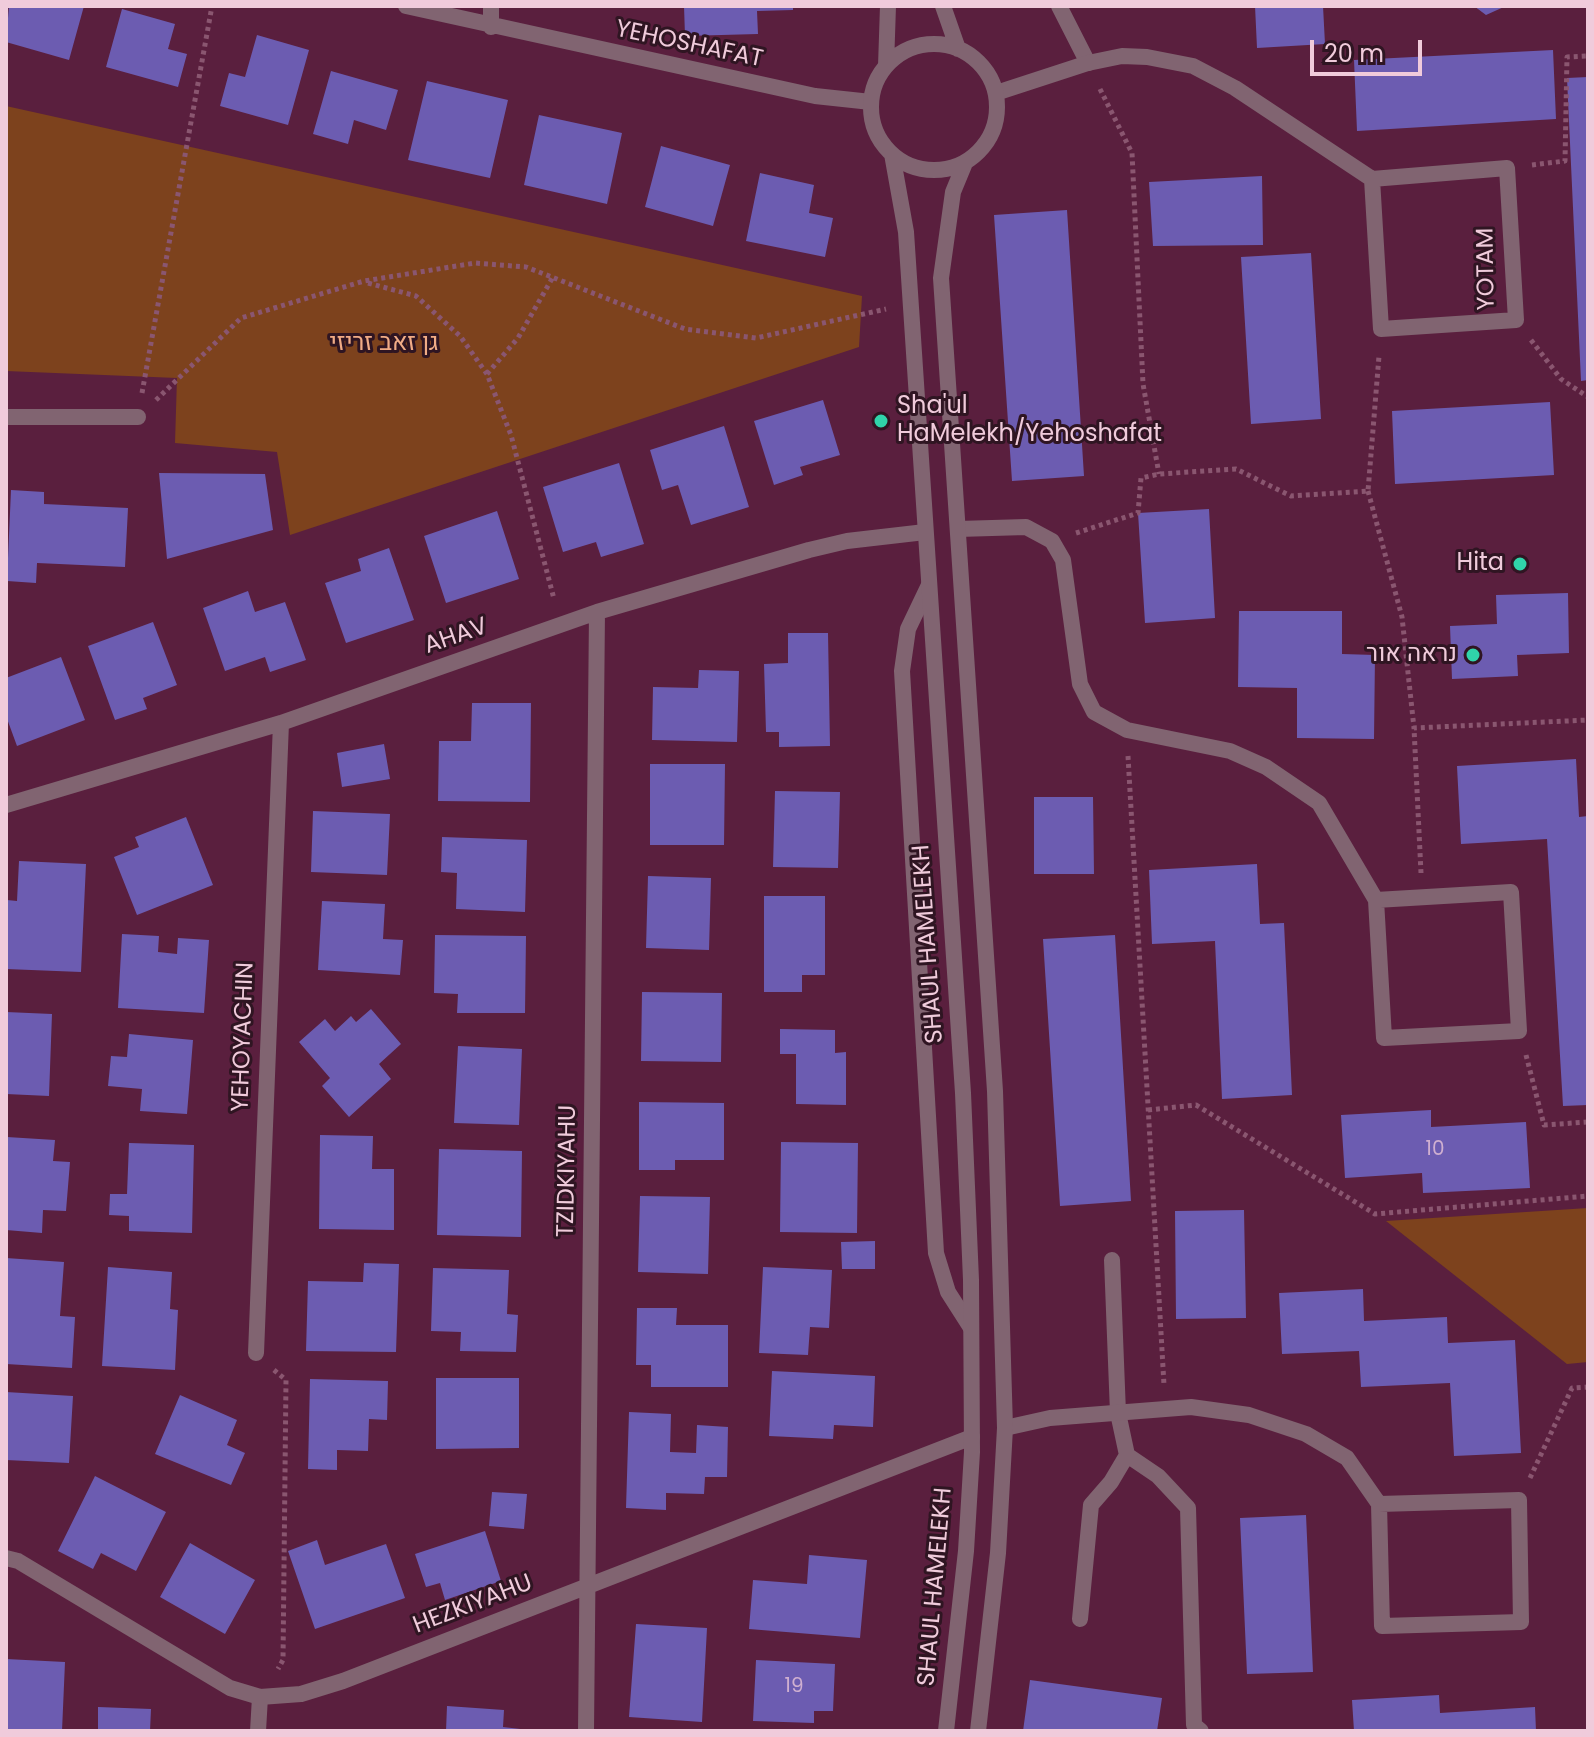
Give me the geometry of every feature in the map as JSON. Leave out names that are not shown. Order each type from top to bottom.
[{"type":"street","name":"YEHOSHAFAT","points":[[406,6],[815,96],[871,102]]},
{"type":"street","points":[[491,6],[491,27]]},
{"type":"street","points":[[886,66],[888,6]]},
{"type":"street","points":[[943,6],[958,49]]},
{"type":"street","points":[[1059,6],[1088,63]]},
{"type":"street","points":[[940,44],[958,49],[982,67],[996,93],[997,113],[992,132],[981,149],[965,163],[946,169],[926,170],[908,165],[892,154],[880,139],[872,121],[871,102],[876,83],[886,66],[901,53],[919,46],[940,44]]},
{"type":"street","points":[[996,93],[1088,63],[1122,56],[1147,57],[1193,66],[1235,88],[1372,179],[1507,168]]},
{"type":"street","name":"SHAUL HAMELEKH","points":[[892,154],[906,232],[963,1093],[972,1437],[966,1551],[946,1731]]},
{"type":"street","points":[[965,163],[953,192],[941,278],[995,1091],[1005,1428],[998,1553],[978,1731]]},
{"type":"street","name":"YOTAM","points":[[1381,329],[1516,320],[1507,168]]},
{"type":"street","points":[[1372,179],[1381,329]]},
{"type":"street","points":[[6,417],[138,417]]},
{"type":"street","points":[[958,529],[1026,527],[1052,541],[1063,560],[1080,684],[1094,712],[1127,730],[1230,751],[1266,767],[1319,803],[1376,900],[1384,1038],[1519,1031],[1511,892],[1376,900]]},
{"type":"street","name":"AHAV","points":[[6,805],[281,723],[597,612],[809,550],[847,541],[925,532]]},
{"type":"street","points":[[929,585],[908,629],[902,671],[936,1253],[948,1292],[971,1328]]},
{"type":"street","name":"TZIDKIYAHU","points":[[586,1731],[597,612]]},
{"type":"street","name":"YEHOYACHIN","points":[[256,1353],[281,723]]},
{"type":"street","points":[[1080,1619],[1091,1505],[1111,1482],[1127,1455],[1118,1413],[1112,1260]]},
{"type":"street","points":[[1005,1428],[1050,1418],[1191,1407],[1249,1415],[1306,1434],[1347,1458],[1379,1504],[1382,1626],[1521,1622],[1519,1500],[1379,1504]]},
{"type":"street","name":"HEZKIYAHU","points":[[6,1558],[59,1585],[230,1688],[260,1697],[301,1694],[343,1681],[972,1437]]},
{"type":"street","points":[[1127,1455],[1158,1476],[1188,1508],[1194,1725],[1201,1731]]},
{"type":"street","points":[[258,1731],[260,1697]]},
{"type":"path","points":[[138,417],[212,6]]},
{"type":"path","points":[[1507,168],[1565,161],[1567,57],[1588,56]]},
{"type":"path","points":[[1088,63],[1132,153],[1143,384],[1159,474]]},
{"type":"path","points":[[138,417],[241,318],[364,281],[475,263],[526,267],[685,329],[756,338],[833,324],[910,303]]},
{"type":"path","points":[[487,374],[518,338],[553,277]]},
{"type":"path","points":[[364,281],[416,296],[460,336],[487,374],[511,435],[561,625]]},
{"type":"path","points":[[1516,320],[1561,379],[1588,397]]},
{"type":"path","points":[[1381,329],[1368,491],[1402,617],[1414,728],[1422,897]]},
{"type":"path","points":[[1052,541],[1138,513],[1141,478],[1159,474],[1236,469],[1291,496],[1368,491]]},
{"type":"path","points":[[1414,728],[1588,720]]},
{"type":"path","points":[[1127,730],[1165,1410]]},
{"type":"path","points":[[1519,1031],[1544,1125],[1588,1122]]},
{"type":"path","points":[[1148,1110],[1196,1105],[1375,1214],[1588,1196]]},
{"type":"path","points":[[256,1353],[286,1380],[283,1660],[260,1697]]},
{"type":"path","points":[[1519,1500],[1572,1388],[1588,1387]]},
{"type":"green space","name":"גן זאב זריזי","points":[[6,106],[862,296],[859,347],[290,535],[277,452],[175,443],[177,378],[6,371]]},
{"type":"green space","points":[[1588,1208],[1588,1362],[1567,1364],[1386,1221]]},
{"type":"building","points":[[9,6],[84,6],[69,60],[6,42]]},
{"type":"building","points":[[684,6],[793,6],[793,10],[757,11],[758,34],[685,36]]},
{"type":"building","points":[[1255,6],[1323,6],[1325,44],[1257,48]]},
{"type":"building","points":[[1474,6],[1506,6],[1486,15]]},
{"type":"building","points":[[122,9],[175,24],[168,49],[187,54],[178,87],[106,67]]},
{"type":"building","points":[[257,35],[309,50],[288,125],[220,106],[229,73],[245,77]]},
{"type":"building","points":[[1553,50],[1556,119],[1357,131],[1354,60]]},
{"type":"building","points":[[331,71],[398,90],[386,130],[354,120],[348,144],[313,134]]},
{"type":"building","points":[[1588,77],[1588,380],[1581,381],[1567,78]]},
{"type":"building","points":[[427,81],[508,100],[490,178],[408,160]]},
{"type":"building","points":[[539,115],[622,133],[607,204],[524,185]]},
{"type":"building","points":[[661,146],[730,165],[713,226],[645,207]]},
{"type":"building","points":[[760,173],[814,185],[809,213],[833,218],[825,257],[746,241]]},
{"type":"building","points":[[1262,176],[1263,245],[1153,246],[1149,182]]},
{"type":"building","points":[[1067,210],[1084,476],[1012,481],[994,215]]},
{"type":"building","points":[[1311,253],[1321,419],[1251,424],[1241,257]]},
{"type":"building","points":[[823,400],[840,455],[800,467],[803,475],[774,485],[754,421]]},
{"type":"building","points":[[1550,402],[1554,475],[1395,484],[1392,411]]},
{"type":"building","points":[[724,426],[749,507],[691,525],[678,485],[662,490],[650,450]]},
{"type":"building","points":[[619,463],[644,544],[601,557],[596,542],[563,552],[543,487]]},
{"type":"building","points":[[159,473],[265,474],[273,530],[167,559]]},
{"type":"building","points":[[11,490],[44,492],[44,504],[128,508],[125,567],[37,563],[36,583],[7,581]]},
{"type":"building","points":[[1209,509],[1215,618],[1145,623],[1138,513]]},
{"type":"building","points":[[497,511],[519,579],[446,603],[424,536]]},
{"type":"building","points":[[389,548],[414,620],[346,643],[325,583],[361,571],[358,559]]},
{"type":"building","points":[[248,591],[255,612],[285,602],[306,660],[270,672],[265,657],[225,671],[203,608]]},
{"type":"building","points":[[1568,593],[1569,653],[1517,655],[1518,676],[1452,679],[1450,626],[1497,624],[1496,595]]},
{"type":"building","points":[[1239,611],[1342,611],[1342,654],[1375,655],[1374,739],[1297,738],[1297,688],[1238,687]]},
{"type":"building","points":[[153,622],[177,685],[143,698],[147,709],[115,720],[88,646]]},
{"type":"building","points":[[788,633],[828,633],[830,746],[779,747],[779,732],[766,732],[764,664],[788,663]]},
{"type":"building","points":[[61,657],[85,720],[17,746],[6,716],[6,678]]},
{"type":"building","points":[[699,670],[739,671],[737,742],[652,740],[653,687],[698,688]]},
{"type":"building","points":[[472,703],[531,703],[530,802],[438,801],[439,741],[471,741]]},
{"type":"building","points":[[384,744],[390,779],[342,787],[337,753]]},
{"type":"building","points":[[1576,759],[1579,817],[1588,816],[1588,1105],[1563,1106],[1547,839],[1461,844],[1457,766]]},
{"type":"building","points":[[650,764],[725,764],[724,845],[650,845]]},
{"type":"building","points":[[775,791],[840,792],[838,868],[773,867]]},
{"type":"building","points":[[1034,797],[1093,797],[1094,874],[1034,874]]},
{"type":"building","points":[[313,811],[390,814],[387,875],[311,872]]},
{"type":"building","points":[[186,817],[213,885],[137,915],[114,857],[139,847],[135,837]]},
{"type":"building","points":[[442,837],[527,840],[525,912],[456,909],[457,873],[441,872]]},
{"type":"building","points":[[19,861],[86,864],[81,972],[6,969],[7,900],[17,901]]},
{"type":"building","points":[[1257,864],[1260,924],[1284,923],[1292,1095],[1222,1099],[1215,941],[1152,944],[1149,870]]},
{"type":"building","points":[[648,876],[711,878],[709,950],[646,948]]},
{"type":"building","points":[[764,896],[825,896],[825,975],[802,975],[802,992],[764,992]]},
{"type":"building","points":[[322,901],[385,904],[383,939],[403,940],[400,975],[318,970]]},
{"type":"building","points":[[122,934],[159,936],[158,952],[177,954],[178,938],[209,940],[204,1013],[118,1008]]},
{"type":"building","points":[[435,935],[526,936],[525,1013],[457,1013],[458,994],[434,993]]},
{"type":"building","points":[[1115,935],[1131,1201],[1060,1206],[1043,939]]},
{"type":"building","points":[[642,992],[722,993],[721,1062],[641,1061]]},
{"type":"building","points":[[371,1009],[401,1044],[379,1064],[391,1079],[349,1117],[322,1086],[330,1078],[299,1042],[325,1019],[335,1031],[351,1016],[356,1022]]},
{"type":"building","points":[[6,1012],[52,1014],[49,1096],[6,1094]]},
{"type":"building","points":[[780,1029],[835,1030],[835,1053],[846,1052],[846,1105],[796,1104],[796,1054],[780,1054]]},
{"type":"building","points":[[129,1034],[193,1040],[187,1114],[140,1111],[142,1089],[108,1086],[111,1056],[127,1057]]},
{"type":"building","points":[[458,1046],[522,1049],[519,1125],[454,1123]]},
{"type":"building","points":[[639,1102],[724,1103],[724,1160],[675,1160],[675,1170],[639,1170]]},
{"type":"building","points":[[1431,1110],[1431,1127],[1526,1122],[1530,1188],[1423,1193],[1422,1173],[1345,1178],[1341,1115]]},
{"type":"building","points":[[320,1135],[373,1136],[372,1169],[394,1169],[394,1230],[319,1229]]},
{"type":"building","points":[[7,1137],[55,1140],[53,1161],[70,1162],[66,1211],[43,1210],[42,1233],[6,1230]]},
{"type":"building","points":[[781,1142],[858,1143],[857,1233],[780,1232]]},
{"type":"building","points":[[129,1143],[194,1145],[192,1233],[129,1231],[129,1216],[109,1215],[110,1194],[127,1194]]},
{"type":"building","points":[[439,1149],[522,1151],[521,1237],[437,1235]]},
{"type":"building","points":[[640,1196],[710,1197],[708,1274],[638,1272]]},
{"type":"building","points":[[1244,1210],[1246,1318],[1176,1319],[1175,1211]]},
{"type":"building","points":[[875,1241],[875,1269],[842,1269],[841,1242]]},
{"type":"building","points":[[6,1258],[64,1262],[60,1316],[75,1317],[72,1368],[6,1364]]},
{"type":"building","points":[[364,1263],[399,1264],[396,1352],[306,1351],[308,1281],[363,1282]]},
{"type":"building","points":[[108,1267],[172,1272],[170,1309],[178,1310],[175,1370],[102,1366]]},
{"type":"building","points":[[763,1267],[832,1270],[829,1328],[810,1327],[808,1355],[759,1353]]},
{"type":"building","points":[[433,1268],[509,1270],[507,1314],[518,1315],[516,1352],[460,1351],[461,1332],[431,1331]]},
{"type":"building","points":[[1363,1289],[1364,1321],[1447,1317],[1448,1343],[1515,1340],[1521,1453],[1454,1456],[1450,1383],[1361,1387],[1359,1351],[1282,1354],[1279,1293]]},
{"type":"building","points":[[637,1308],[677,1308],[676,1325],[728,1325],[728,1387],[651,1387],[651,1365],[636,1365]]},
{"type":"building","points":[[772,1371],[875,1376],[873,1427],[834,1425],[833,1439],[769,1436]]},
{"type":"building","points":[[436,1378],[519,1378],[519,1448],[436,1449]]},
{"type":"building","points":[[310,1379],[388,1381],[387,1420],[369,1419],[368,1451],[337,1450],[337,1470],[308,1469]]},
{"type":"building","points":[[6,1392],[73,1396],[69,1463],[6,1460]]},
{"type":"building","points":[[180,1395],[237,1420],[227,1445],[245,1453],[231,1485],[155,1454]]},
{"type":"building","points":[[629,1412],[671,1414],[670,1452],[696,1453],[697,1425],[728,1427],[727,1477],[705,1477],[704,1494],[666,1493],[666,1510],[626,1508]]},
{"type":"building","points":[[95,1476],[166,1512],[136,1571],[101,1553],[93,1569],[58,1551]]},
{"type":"building","points":[[492,1492],[527,1494],[524,1529],[489,1526]]},
{"type":"building","points":[[1306,1515],[1313,1672],[1247,1674],[1240,1518]]},
{"type":"building","points":[[485,1531],[501,1581],[445,1600],[440,1583],[426,1587],[415,1554]]},
{"type":"building","points":[[317,1540],[325,1565],[386,1544],[405,1598],[315,1629],[288,1551]]},
{"type":"building","points":[[190,1543],[255,1580],[225,1634],[160,1597]]},
{"type":"building","points":[[809,1555],[867,1560],[860,1638],[749,1629],[753,1580],[807,1584]]},
{"type":"building","points":[[636,1624],[707,1628],[702,1722],[629,1717]]},
{"type":"building","points":[[6,1659],[65,1662],[62,1731],[6,1731]]},
{"type":"building","points":[[756,1660],[835,1664],[833,1711],[814,1711],[814,1723],[753,1721]]},
{"type":"building","points":[[1030,1680],[1162,1698],[1157,1731],[1023,1731]]},
{"type":"building","points":[[1439,1695],[1440,1713],[1535,1707],[1536,1731],[1354,1731],[1352,1700]]},
{"type":"building","points":[[447,1706],[504,1710],[503,1727],[538,1731],[446,1731]]},
{"type":"building","points":[[98,1707],[151,1709],[150,1731],[98,1731]]},
{"type":"place","name":"Sha'ul HaMelekh/Yehoshafat","points":[[881,421]]},
{"type":"place","name":"Hita","points":[[1520,564]]},
{"type":"place","name":"נראה אור","points":[[1473,655]]}]
